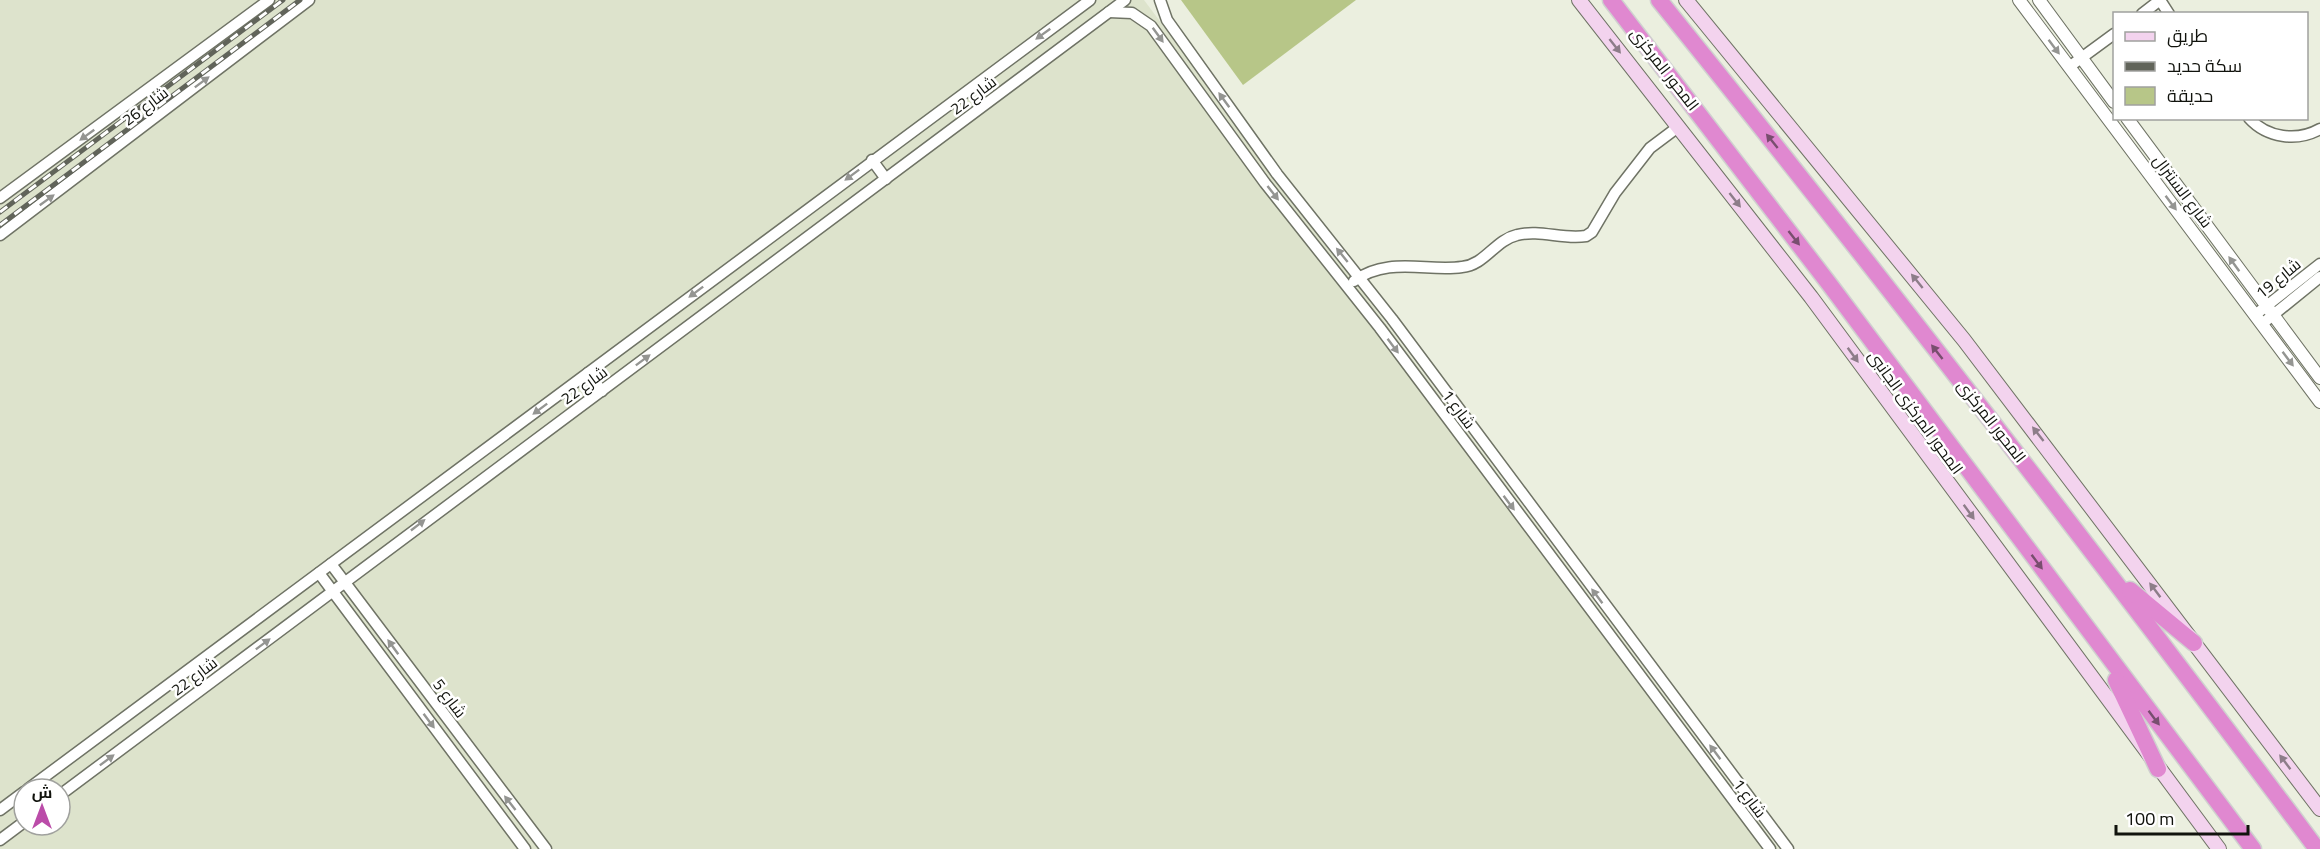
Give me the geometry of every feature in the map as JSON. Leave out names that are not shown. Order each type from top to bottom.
[{"type":"highway","name":"المحور المركزى","points":[[1659,0],[1809,186],[2110,574],[2317,849]]},
{"type":"highway","name":"المحور المركزى","points":[[1615,4],[1830,285],[2253,849]]},
{"type":"highway","points":[[2110,574],[2194,643]]},
{"type":"highway","points":[[2102,649],[2158,769]]},
{"type":"main road","name":"المحور المركزى الجانبى","points":[[1579,0],[1811,297],[2219,849]]},
{"type":"main road","points":[[1686,0],[1964,340],[2320,809]]},
{"type":"street","name":"شارع 26","points":[[0,198],[269,0]]},
{"type":"street","name":"شارع 26","points":[[0,236],[309,0]]},
{"type":"street","name":"شارع 22","points":[[44,777],[1090,0]]},
{"type":"street","name":"شارع 22","points":[[72,786],[1125,0]]},
{"type":"street","name":"شارع 1","points":[[1160,0],[1167,20],[1271,165],[1360,277],[1788,849]]},
{"type":"street","name":"شارع السنترال","points":[[2019,0],[2320,402]]},
{"type":"street","points":[[2039,0],[2113,99]]},
{"type":"street","points":[[2145,12],[2160,0]]},
{"type":"street","name":"شارع 1","points":[[1109,12],[1132,13],[1151,26],[1265,183],[1347,286],[1770,849]]},
{"type":"street","points":[[2069,67],[2113,35]]},
{"type":"street","name":"شارع السنترال","points":[[2128,120],[2320,378]]},
{"type":"street","points":[[2252,120],[2267,132],[2282,137],[2298,137],[2320,129]]},
{"type":"street","points":[[1347,286],[1360,277],[1414,265],[1464,267],[1480,260],[1505,240],[1518,235],[1586,236],[1592,232],[1615,193],[1650,148],[1678,127]]},
{"type":"street","points":[[872,160],[886,178]]},
{"type":"street","name":"شارع 19","points":[[2269,312],[2320,264]]},
{"type":"street","name":"شارع 19","points":[[2258,320],[2320,277]]},
{"type":"street","points":[[588,373],[602,391]]},
{"type":"street","name":"شارع 5","points":[[331,564],[546,849]]},
{"type":"street","name":"شارع 5","points":[[319,573],[525,849]]},
{"type":"street","points":[[1722,786],[1734,778]]},
{"type":"shaded area","points":[[0,0],[1144,0],[1779,849],[0,849]]},
{"type":"green space","points":[[1181,0],[1356,0],[1243,85]]},
{"type":"railway","points":[[0,212],[283,0]]},
{"type":"railway","points":[[0,225],[300,0]]}]
